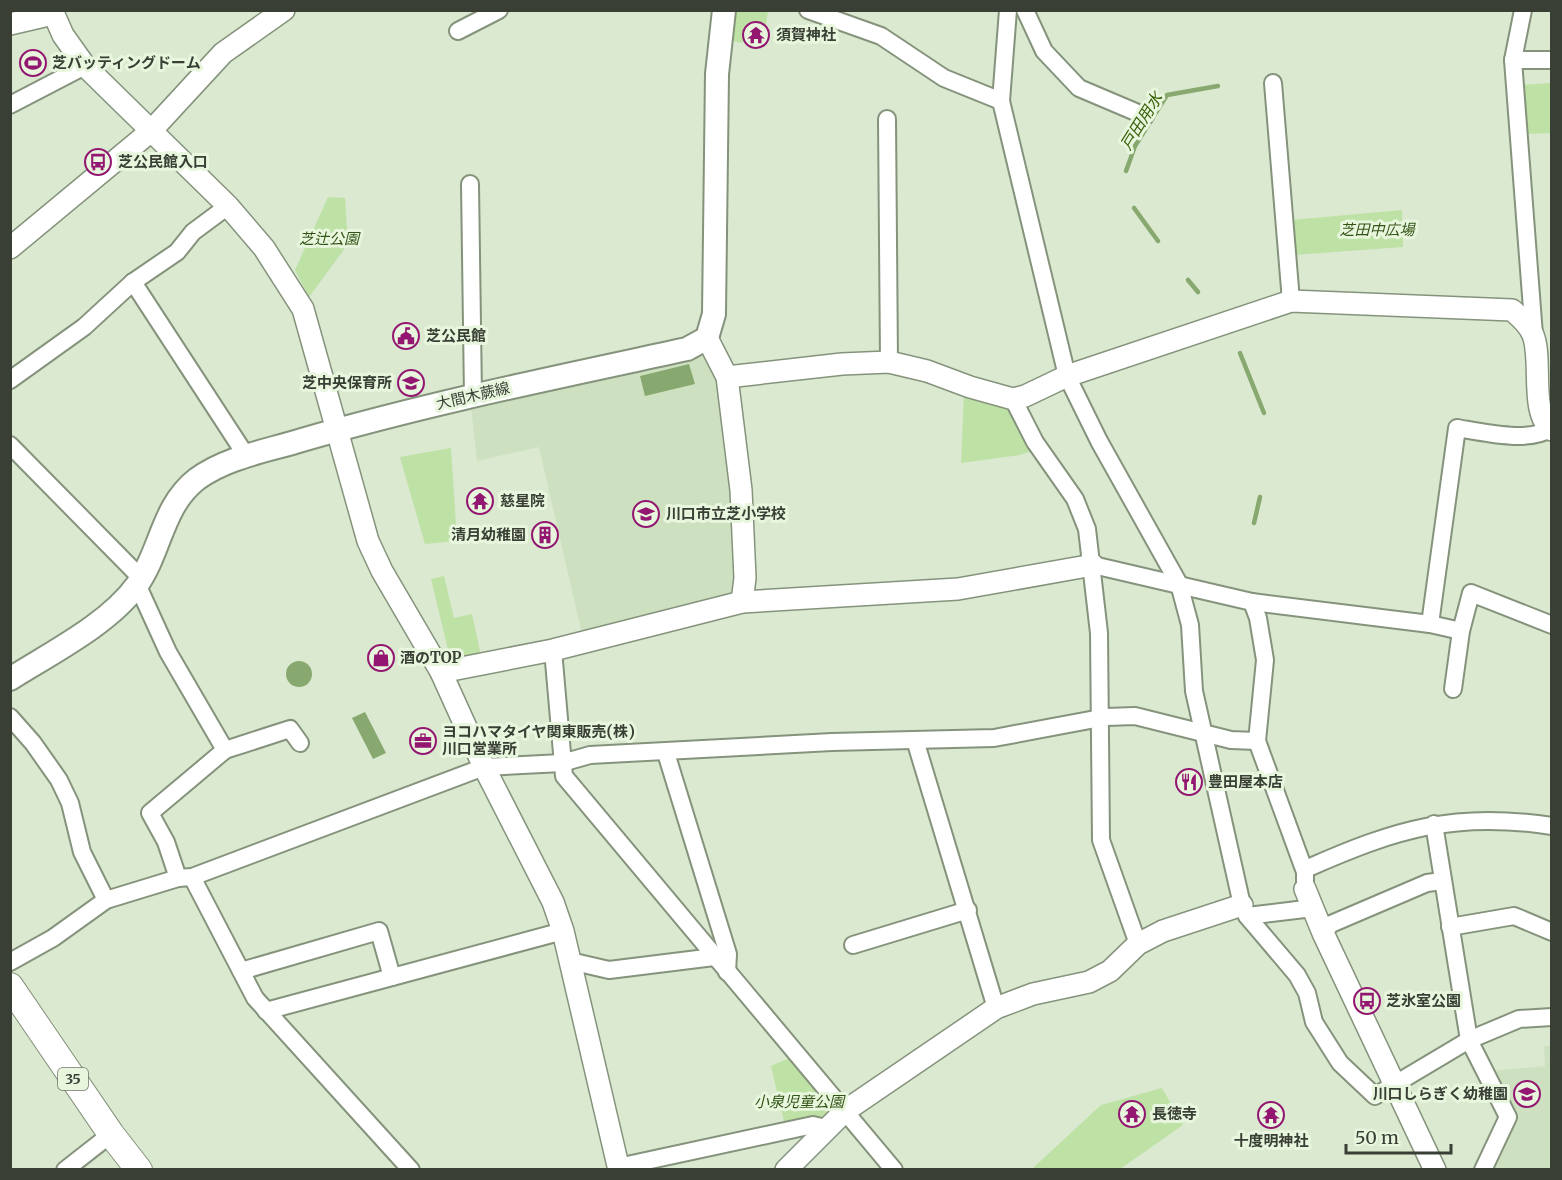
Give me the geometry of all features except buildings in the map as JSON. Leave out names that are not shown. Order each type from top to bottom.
[{"type":"main road","points":[[706,338],[714,314],[717,74],[724,10]]},
{"type":"main road","name":"大間木蕨線","points":[[10,680],[111,612],[139,581],[169,514],[186,488],[213,469],[338,430],[473,396],[687,349],[706,338]]},
{"type":"main road","name":"35","points":[[10,986],[111,1134],[139,1170]]},
{"type":"street","points":[[10,248],[151,131],[223,53],[284,10]]},
{"type":"street","points":[[458,31],[499,10]]},
{"type":"street","points":[[808,10],[882,36],[944,78],[1001,101]]},
{"type":"street","points":[[1008,10],[1001,101],[1067,376],[1099,441],[1179,585],[1190,625],[1194,691],[1245,911],[1297,975],[1307,993],[1314,1022],[1341,1063],[1376,1096],[1469,1040],[1519,1019],[1551,1017]]},
{"type":"street","points":[[1025,10],[1044,51],[1079,88],[1145,116]]},
{"type":"street","points":[[1430,624],[1457,428],[1500,435],[1540,435],[1550,430],[1541,417],[1513,60],[1523,10]]},
{"type":"street","points":[[10,24],[52,12],[85,66],[228,206],[264,248],[303,309],[368,541],[382,571],[441,672],[484,767],[553,902],[563,931],[618,1168],[813,1125],[826,1128]]},
{"type":"street","points":[[1513,60],[1551,60]]},
{"type":"street","points":[[10,105],[85,66]]},
{"type":"street","points":[[1273,83],[1291,301]]},
{"type":"street","points":[[887,120],[889,362]]},
{"type":"street","points":[[470,184],[473,396]]},
{"type":"street","points":[[10,380],[84,327],[133,282],[177,252],[193,232],[228,206]]},
{"type":"street","points":[[133,282],[247,457]]},
{"type":"street","points":[[727,377],[842,364],[889,362],[927,371],[970,387],[1013,399],[1025,396],[1067,376],[1291,301],[1512,310],[1525,321],[1534,336]]},
{"type":"street","points":[[706,338],[727,377],[741,490],[745,578],[742,602]]},
{"type":"street","points":[[1013,399],[1035,442],[1075,499],[1087,529],[1093,565],[1099,633],[1098,719],[1101,840],[1138,944]]},
{"type":"street","points":[[10,445],[139,581],[168,652],[225,750]]},
{"type":"street","points":[[441,672],[553,650],[742,602],[958,589],[1093,565],[1252,602],[1430,624],[1461,631]]},
{"type":"street","points":[[1453,689],[1461,631],[1471,593],[1551,625]]},
{"type":"street","points":[[1252,602],[1258,618],[1265,660],[1257,741],[1323,933],[1396,1083],[1435,1170]]},
{"type":"street","points":[[553,650],[561,763],[564,776],[894,1170]]},
{"type":"street","points":[[10,962],[53,938],[106,900],[185,877],[484,767],[561,763],[590,755],[666,753],[832,742],[1016,736],[1098,719],[1135,716],[1231,740],[1257,741]]},
{"type":"street","points":[[10,717],[33,743],[59,780],[70,803],[82,852],[106,900]]},
{"type":"street","points":[[300,743],[290,729],[279,730],[225,750],[208,767],[150,813],[255,998],[411,1170]]},
{"type":"street","points":[[915,740],[996,1008]]},
{"type":"street","points":[[666,753],[728,954],[727,972]]},
{"type":"street","points":[[786,1170],[845,1111],[956,1033],[996,1008],[1033,994],[1089,982],[1110,971],[1138,944],[1163,931],[1245,911],[1308,889],[1357,848],[1434,824],[1513,820],[1551,826]]},
{"type":"street","points":[[1434,824],[1469,1040],[1508,1117],[1483,1170]]},
{"type":"street","points":[[1323,933],[1331,924],[1427,884],[1442,881]]},
{"type":"street","points":[[853,945],[968,910]]},
{"type":"street","points":[[1450,927],[1514,915],[1551,932]]},
{"type":"street","points":[[241,971],[379,931],[392,977]]},
{"type":"street","points":[[266,1011],[563,931]]},
{"type":"street","points":[[570,961],[609,970],[714,957]]},
{"type":"street","points":[[65,1170],[111,1134]]},
{"type":"shaded area","name":"川口市立芝小学校","points":[[697,353],[712,363],[724,380],[736,489],[735,594],[582,634],[539,447],[477,461],[471,407]]},
{"type":"shaded area","points":[[689,364],[695,384],[645,396],[640,376]]},
{"type":"shaded area","points":[[299,661],[308,665],[312,674],[308,683],[299,687],[290,683],[286,674],[290,665]]},
{"type":"shaded area","points":[[365,712],[386,753],[373,759],[352,718]]},
{"type":"shaded area","name":"川口しらぎく幼稚園","points":[[1544,1046],[1551,1046],[1551,1169],[1489,1170],[1515,1117],[1491,1071],[1545,1066]]},
{"type":"green space","points":[[733,11],[768,11],[763,45],[730,41]]},
{"type":"green space","points":[[1551,83],[1551,133],[1525,134],[1522,85]]},
{"type":"green space","name":"芝辻公園","points":[[328,197],[345,198],[348,244],[309,297],[295,270]]},
{"type":"green space","name":"芝田中広場","points":[[1402,210],[1403,247],[1294,255],[1291,220]]},
{"type":"green space","points":[[964,392],[1013,410],[1036,450],[1019,455],[961,463]]},
{"type":"green space","points":[[451,448],[457,541],[425,544],[400,457]]},
{"type":"green space","points":[[444,576],[454,618],[472,614],[481,656],[451,662],[431,579]]},
{"type":"green space","name":"小泉児童公園","points":[[789,1058],[834,1112],[830,1117],[785,1126],[771,1066]]},
{"type":"green space","name":"長徳寺","points":[[1162,1088],[1183,1125],[1120,1169],[1032,1169],[1101,1105]]},
{"type":"waterway","name":"戸田用水","points":[[1126,171],[1135,146],[1167,95],[1218,86]]},
{"type":"waterway","name":"戸田用水","points":[[1134,208],[1158,241]]},
{"type":"waterway","name":"戸田用水","points":[[1188,280],[1198,292]]},
{"type":"waterway","name":"戸田用水","points":[[1240,353],[1264,413]]},
{"type":"waterway","name":"戸田用水","points":[[1254,523],[1260,497]]},
{"type":"place","name":"須賀神社","points":[[756,35]]},
{"type":"place","name":"芝バッティングドーム","points":[[33,63]]},
{"type":"place","name":"芝公民館入口","points":[[98,162]]},
{"type":"place","name":"芝公民館","points":[[406,336]]},
{"type":"place","name":"芝中央保育所","points":[[411,383]]},
{"type":"place","name":"慈星院","points":[[480,501]]},
{"type":"place","name":"川口市立芝小学校","points":[[646,514]]},
{"type":"place","name":"清月幼稚園","points":[[545,535]]},
{"type":"place","name":"酒のTOP","points":[[381,658]]},
{"type":"place","name":"ヨコハマタイヤ関東販売(株) 川口営業所","points":[[423,741]]},
{"type":"place","name":"豊田屋本店","points":[[1189,782]]},
{"type":"place","name":"芝氷室公園","points":[[1367,1001]]},
{"type":"place","name":"川口しらぎく幼稚園","points":[[1527,1094]]},
{"type":"place","name":"長徳寺","points":[[1132,1114]]},
{"type":"place","name":"十度明神社","points":[[1271,1115]]}]
